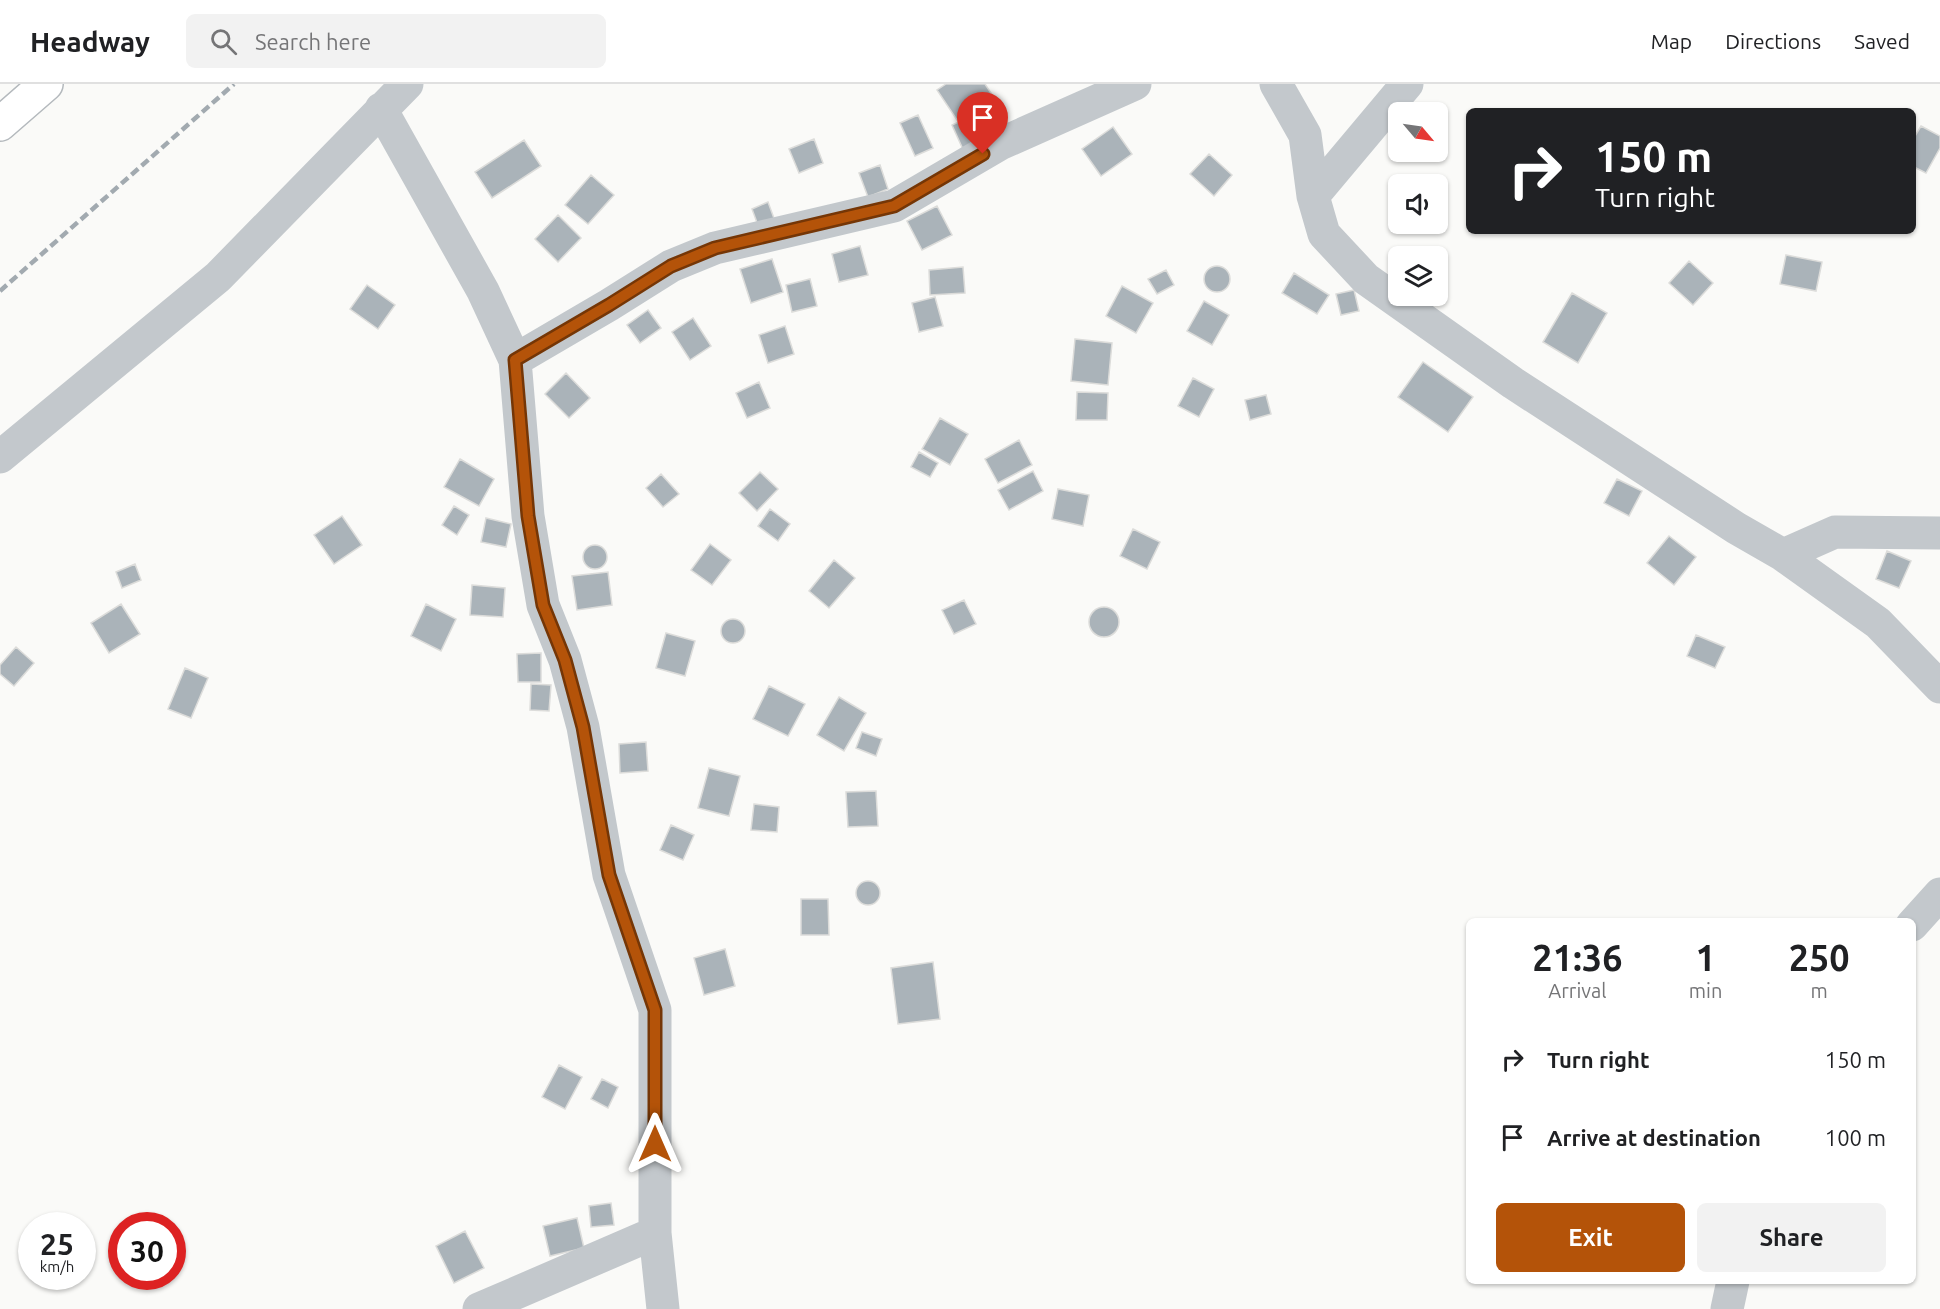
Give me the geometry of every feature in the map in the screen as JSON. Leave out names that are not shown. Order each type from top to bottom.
[{"type":"highway","points":[[0,124],[46,84]]},
{"type":"street","points":[[0,457],[218,277],[407,84]]},
{"type":"street","points":[[515,360],[671,266],[715,248],[894,206],[1000,144],[1135,84]]},
{"type":"street","points":[[1276,84],[1305,135],[1313,196],[1324,234],[1366,279],[1513,382],[1782,555],[1878,623],[1940,687]]},
{"type":"street","points":[[1313,196],[1407,84]]},
{"type":"street","points":[[381,110],[483,291],[515,360],[528,516],[543,605],[565,660],[583,727],[609,875],[655,1010],[655,1233],[663,1309]]},
{"type":"street","points":[[1782,555],[1835,532],[1940,533]]},
{"type":"street","points":[[1916,921],[1940,894]]},
{"type":"street","points":[[479,1309],[655,1233]]},
{"type":"street","points":[[1727,1309],[1731,1284]]},
{"type":"building","points":[[946,84],[985,84],[993,96],[957,120],[937,90]]},
{"type":"building","points":[[994,105],[1009,135],[966,156],[952,125]]},
{"type":"building","points":[[918,115],[933,148],[915,156],[900,123]]},
{"type":"building","points":[[1921,126],[1940,136],[1940,148],[1926,173],[1916,168],[1916,134]]},
{"type":"building","points":[[1113,127],[1132,154],[1101,176],[1082,149]]},
{"type":"building","points":[[814,139],[823,163],[799,173],[789,149]]},
{"type":"building","points":[[524,140],[541,166],[492,198],[475,172]]},
{"type":"building","points":[[1209,154],[1232,175],[1214,196],[1190,174]]},
{"type":"building","points":[[880,165],[888,189],[868,197],[859,173]]},
{"type":"building","points":[[591,175],[614,195],[588,224],[565,205]]},
{"type":"building","points":[[768,202],[775,221],[759,228],[752,209]]},
{"type":"building","points":[[937,206],[952,235],[922,250],[907,221]]},
{"type":"building","points":[[558,215],[581,238],[558,262],[535,239]]},
{"type":"building","points":[[860,246],[868,275],[839,282],[832,254]]},
{"type":"building","points":[[1786,255],[1822,262],[1816,291],[1780,284]]},
{"type":"building","points":[[772,259],[783,292],[751,303],[740,269]]},
{"type":"building","points":[[1689,261],[1713,283],[1693,305],[1669,283]]},
{"type":"building","points":[[1217,266],[1226,270],[1230,279],[1226,288],[1217,292],[1208,288],[1204,279],[1208,270]]},
{"type":"building","points":[[963,267],[965,293],[930,295],[929,270]]},
{"type":"building","points":[[1166,270],[1174,285],[1157,294],[1148,279]]},
{"type":"building","points":[[1294,273],[1329,295],[1317,314],[1282,293]]},
{"type":"building","points":[[810,279],[817,306],[792,312],[786,285]]},
{"type":"building","points":[[367,285],[395,305],[378,329],[350,309]]},
{"type":"building","points":[[1122,286],[1153,303],[1136,333],[1106,316]]},
{"type":"building","points":[[1354,290],[1359,311],[1341,315],[1336,294]]},
{"type":"building","points":[[1572,293],[1607,313],[1578,363],[1543,342]]},
{"type":"building","points":[[935,297],[943,326],[919,332],[912,303]]},
{"type":"building","points":[[1204,301],[1229,315],[1212,345],[1187,331]]},
{"type":"building","points":[[648,310],[661,328],[640,343],[627,325]]},
{"type":"building","points":[[693,318],[711,346],[690,360],[672,332]]},
{"type":"building","points":[[785,326],[794,354],[768,363],[759,335]]},
{"type":"building","points":[[1075,339],[1112,343],[1108,385],[1071,381]]},
{"type":"building","points":[[1423,362],[1473,397],[1448,432],[1398,397]]},
{"type":"building","points":[[566,373],[590,398],[569,418],[545,394]]},
{"type":"building","points":[[1193,378],[1214,389],[1199,417],[1178,406]]},
{"type":"building","points":[[759,382],[770,408],[747,418],[736,393]]},
{"type":"building","points":[[1077,392],[1108,393],[1107,420],[1076,420]]},
{"type":"building","points":[[1266,395],[1271,414],[1250,420],[1245,400]]},
{"type":"building","points":[[940,418],[968,434],[950,465],[922,449]]},
{"type":"building","points":[[1019,440],[1032,465],[998,483],[985,459]]},
{"type":"building","points":[[919,452],[938,463],[930,477],[911,467]]},
{"type":"building","points":[[460,459],[494,479],[479,506],[444,487]]},
{"type":"building","points":[[1033,471],[1043,491],[1009,510],[998,490]]},
{"type":"building","points":[[760,472],[778,489],[757,511],[739,493]]},
{"type":"building","points":[[661,474],[679,494],[663,507],[646,488]]},
{"type":"building","points":[[1617,479],[1642,491],[1629,516],[1604,503]]},
{"type":"building","points":[[1058,489],[1089,495],[1083,526],[1052,519]]},
{"type":"building","points":[[454,506],[469,515],[457,535],[442,525]]},
{"type":"building","points":[[770,509],[790,524],[778,541],[758,526]]},
{"type":"building","points":[[342,516],[362,545],[334,564],[314,535]]},
{"type":"building","points":[[486,518],[511,524],[506,547],[481,542]]},
{"type":"building","points":[[1133,529],[1160,542],[1147,569],[1120,556]]},
{"type":"building","points":[[1669,536],[1696,557],[1674,585],[1647,563]]},
{"type":"building","points":[[710,544],[731,560],[712,585],[691,570]]},
{"type":"building","points":[[595,545],[604,548],[607,557],[604,566],[595,569],[586,566],[583,557],[586,548]]},
{"type":"building","points":[[1887,551],[1911,561],[1899,588],[1876,579]]},
{"type":"building","points":[[834,560],[855,578],[829,608],[809,591]]},
{"type":"building","points":[[135,564],[141,580],[122,588],[116,572]]},
{"type":"building","points":[[608,572],[612,605],[577,610],[572,576]]},
{"type":"building","points":[[472,585],[505,588],[503,617],[470,615]]},
{"type":"building","points":[[964,600],[976,624],[954,634],[942,610]]},
{"type":"building","points":[[121,604],[140,634],[109,653],[91,623]]},
{"type":"building","points":[[426,604],[456,619],[441,651],[411,636]]},
{"type":"building","points":[[1104,607],[1115,611],[1119,622],[1115,633],[1104,637],[1093,633],[1089,622],[1093,611]]},
{"type":"building","points":[[733,619],[742,622],[745,631],[742,640],[733,643],[724,640],[721,631],[724,622]]},
{"type":"building","points":[[666,633],[695,641],[685,676],[656,668]]},
{"type":"building","points":[[1696,635],[1725,647],[1715,668],[1687,656]]},
{"type":"building","points":[[16,647],[34,663],[14,686],[0,674],[0,665]]},
{"type":"building","points":[[541,653],[541,682],[518,682],[517,654]]},
{"type":"building","points":[[185,668],[208,678],[191,718],[168,709]]},
{"type":"building","points":[[531,684],[551,685],[549,711],[530,710]]},
{"type":"building","points":[[769,686],[805,704],[788,736],[753,719]]},
{"type":"building","points":[[839,697],[866,713],[844,751],[817,735]]},
{"type":"building","points":[[862,732],[882,739],[876,756],[856,748]]},
{"type":"building","points":[[646,742],[648,771],[620,773],[619,744]]},
{"type":"building","points":[[709,768],[740,776],[729,816],[698,808]]},
{"type":"building","points":[[876,791],[878,826],[848,827],[846,792]]},
{"type":"building","points":[[754,804],[779,807],[777,832],[751,830]]},
{"type":"building","points":[[671,825],[694,835],[683,860],[660,850]]},
{"type":"building","points":[[868,881],[877,884],[880,893],[877,902],[868,905],[859,902],[856,893],[859,884]]},
{"type":"building","points":[[801,899],[828,899],[829,935],[801,935]]},
{"type":"building","points":[[725,949],[735,986],[704,995],[694,958]]},
{"type":"building","points":[[933,962],[940,1019],[898,1024],[891,968]]},
{"type":"building","points":[[559,1065],[582,1077],[565,1109],[542,1097]]},
{"type":"building","points":[[602,1079],[618,1087],[608,1108],[591,1099]]},
{"type":"building","points":[[611,1203],[614,1225],[591,1227],[589,1206]]},
{"type":"building","points":[[577,1218],[584,1248],[550,1256],[543,1226]]},
{"type":"building","points":[[465,1231],[484,1268],[454,1283],[436,1246]]},
{"type":"railway","points":[[0,291],[234,84]]},
{"type":"route","points":[[655,1144],[655,1010],[609,875],[583,727],[565,660],[543,605],[528,516],[515,360],[671,266],[715,248],[894,206],[983,154]]}]
